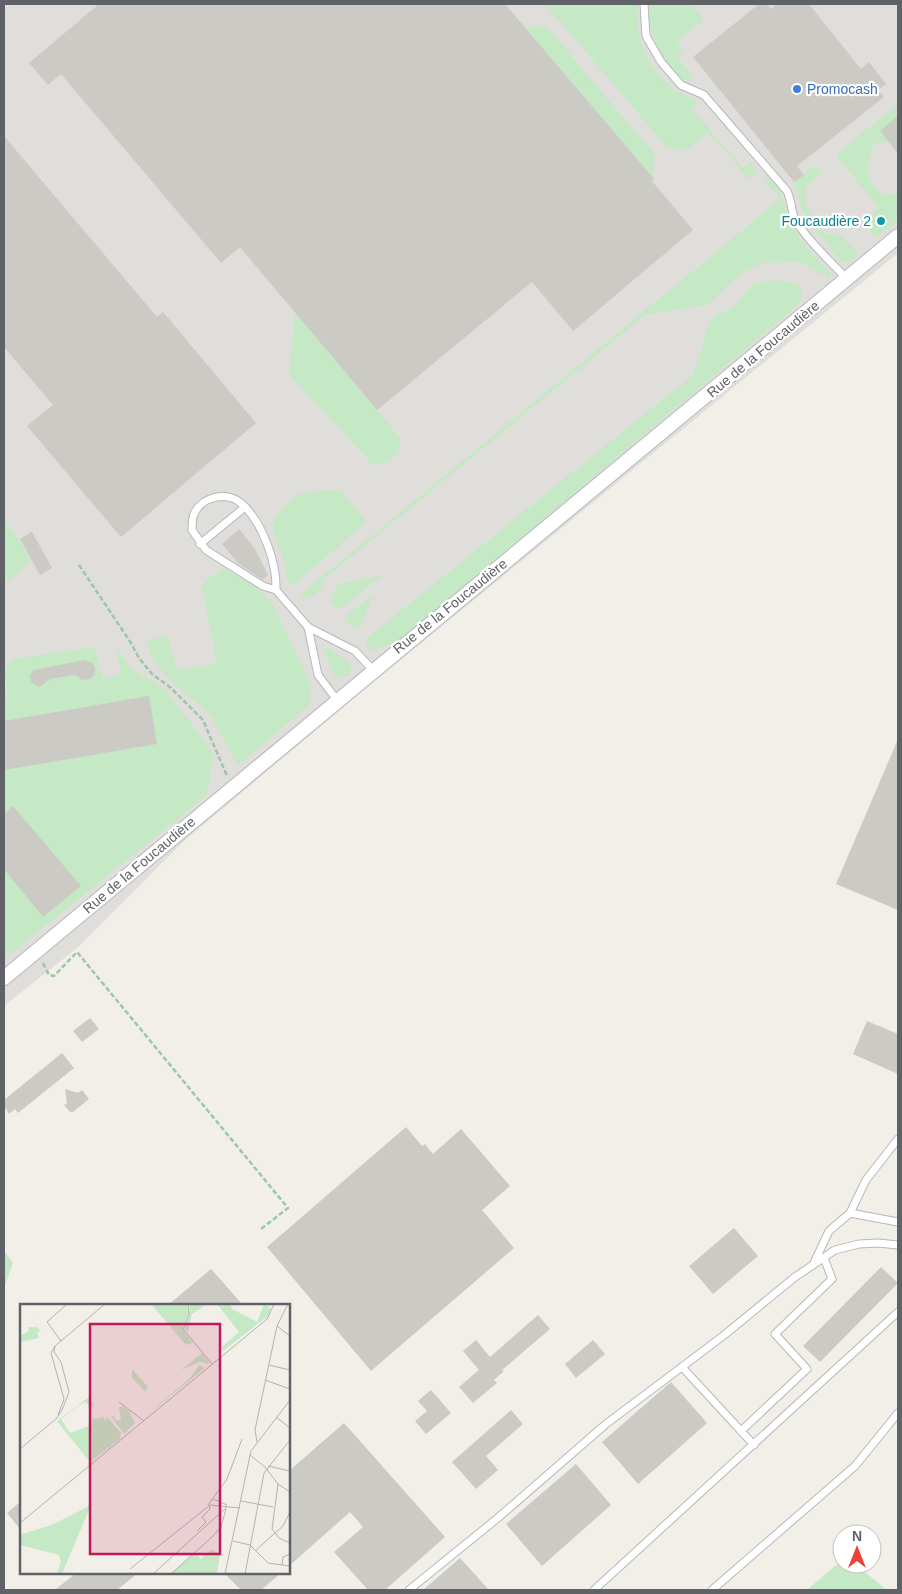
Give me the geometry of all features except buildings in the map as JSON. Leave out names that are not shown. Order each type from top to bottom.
[{"type":"street","name":"Rue de la Foucaudière","points":[[4,978],[336,700],[898,236]]},
{"type":"lane","points":[[644,4],[643,26],[652,49],[681,84],[704,95],[787,191],[791,199],[794,217],[847,279]]},
{"type":"lane","points":[[276,590],[276,574],[271,554],[254,520],[245,507],[232,498],[221,496],[209,499],[200,505],[193,515],[192,530],[206,550],[246,576],[276,590],[308,628],[355,651],[373,670]]},
{"type":"lane","points":[[200,544],[245,507]]},
{"type":"lane","points":[[308,628],[318,675],[336,700]]},
{"type":"lane","points":[[813,1265],[829,1230],[850,1213],[866,1180],[898,1139]]},
{"type":"lane","points":[[850,1213],[898,1222]]},
{"type":"lane","points":[[409,1590],[499,1517],[606,1424],[813,1265],[835,1250],[858,1244],[898,1245]]},
{"type":"lane","points":[[741,1431],[807,1368],[774,1334],[832,1279],[824,1258]]},
{"type":"lane","points":[[594,1590],[898,1312]]},
{"type":"lane","points":[[682,1367],[754,1445]]},
{"type":"lane","points":[[712,1590],[856,1466],[898,1413]]},
{"type":"path","points":[[80,565],[139,658],[152,674],[171,688],[203,720],[223,762],[231,788]]},
{"type":"path","points":[[36,951],[49,975],[54,976],[77,952],[288,1208],[261,1229]]},
{"type":"shaded area","points":[[4,4],[898,4],[898,253],[365,689],[183,842],[77,948],[4,1006]]},
{"type":"green space","points":[[545,4],[638,4],[637,16],[640,39],[655,69],[674,89],[698,101],[691,108],[743,168],[751,162],[758,171],[749,179],[708,132],[684,151],[667,147]]},
{"type":"green space","points":[[651,4],[691,4],[703,20],[677,42],[683,50],[677,56],[693,76],[687,82],[672,68],[658,47],[650,24]]},
{"type":"green space","points":[[524,26],[548,28],[653,153],[654,179]]},
{"type":"green space","points":[[898,104],[898,116],[880,131],[889,142],[874,143],[868,165],[869,177],[883,195],[898,193],[898,220],[876,237],[862,222],[879,208],[836,155]]},
{"type":"green space","points":[[816,165],[822,170],[806,188],[806,207],[824,233],[841,236],[857,253],[856,257],[851,261],[841,262],[804,215],[794,182]]},
{"type":"green space","points":[[769,177],[781,195],[798,235],[831,275],[830,278],[799,262],[762,263],[741,273],[707,305],[645,315],[324,579],[321,588],[316,594],[308,597],[300,595],[780,199],[763,178]]},
{"type":"green space","points":[[773,280],[789,282],[799,286],[802,291],[800,303],[397,643],[369,650],[366,645],[367,638],[693,375],[709,324],[715,316],[733,307],[754,284]]},
{"type":"green space","points":[[295,313],[400,438],[398,450],[389,461],[373,465],[289,374]]},
{"type":"green space","points":[[323,490],[342,491],[366,522],[292,586],[287,579],[284,561],[274,533],[274,520],[283,508],[297,495]]},
{"type":"green space","points":[[4,518],[31,560],[9,581],[4,576]]},
{"type":"green space","points":[[224,568],[258,589],[272,602],[312,687],[308,706],[238,765],[209,714],[165,675],[153,660],[146,641],[167,636],[177,670],[217,663],[202,586],[211,576]]},
{"type":"green space","points":[[382,576],[341,608],[333,607],[330,602],[337,584]]},
{"type":"green space","points":[[373,595],[360,628],[350,625],[345,619],[346,615]]},
{"type":"green space","points":[[95,647],[102,678],[121,674],[116,647],[132,669],[165,689],[214,754],[206,796],[4,959],[4,698],[9,697],[4,671],[12,659]]},
{"type":"green space","points":[[325,648],[328,648],[352,664],[348,676],[335,677],[324,651]]},
{"type":"green space","points":[[4,1253],[13,1263],[4,1288]]},
{"type":"green space","points":[[832,1569],[832,1574],[867,1574],[887,1590],[807,1590]]},
{"type":"place","name":"Promocash","points":[[797,89]]},
{"type":"place","name":"Foucaudière 2","points":[[881,221]]}]
